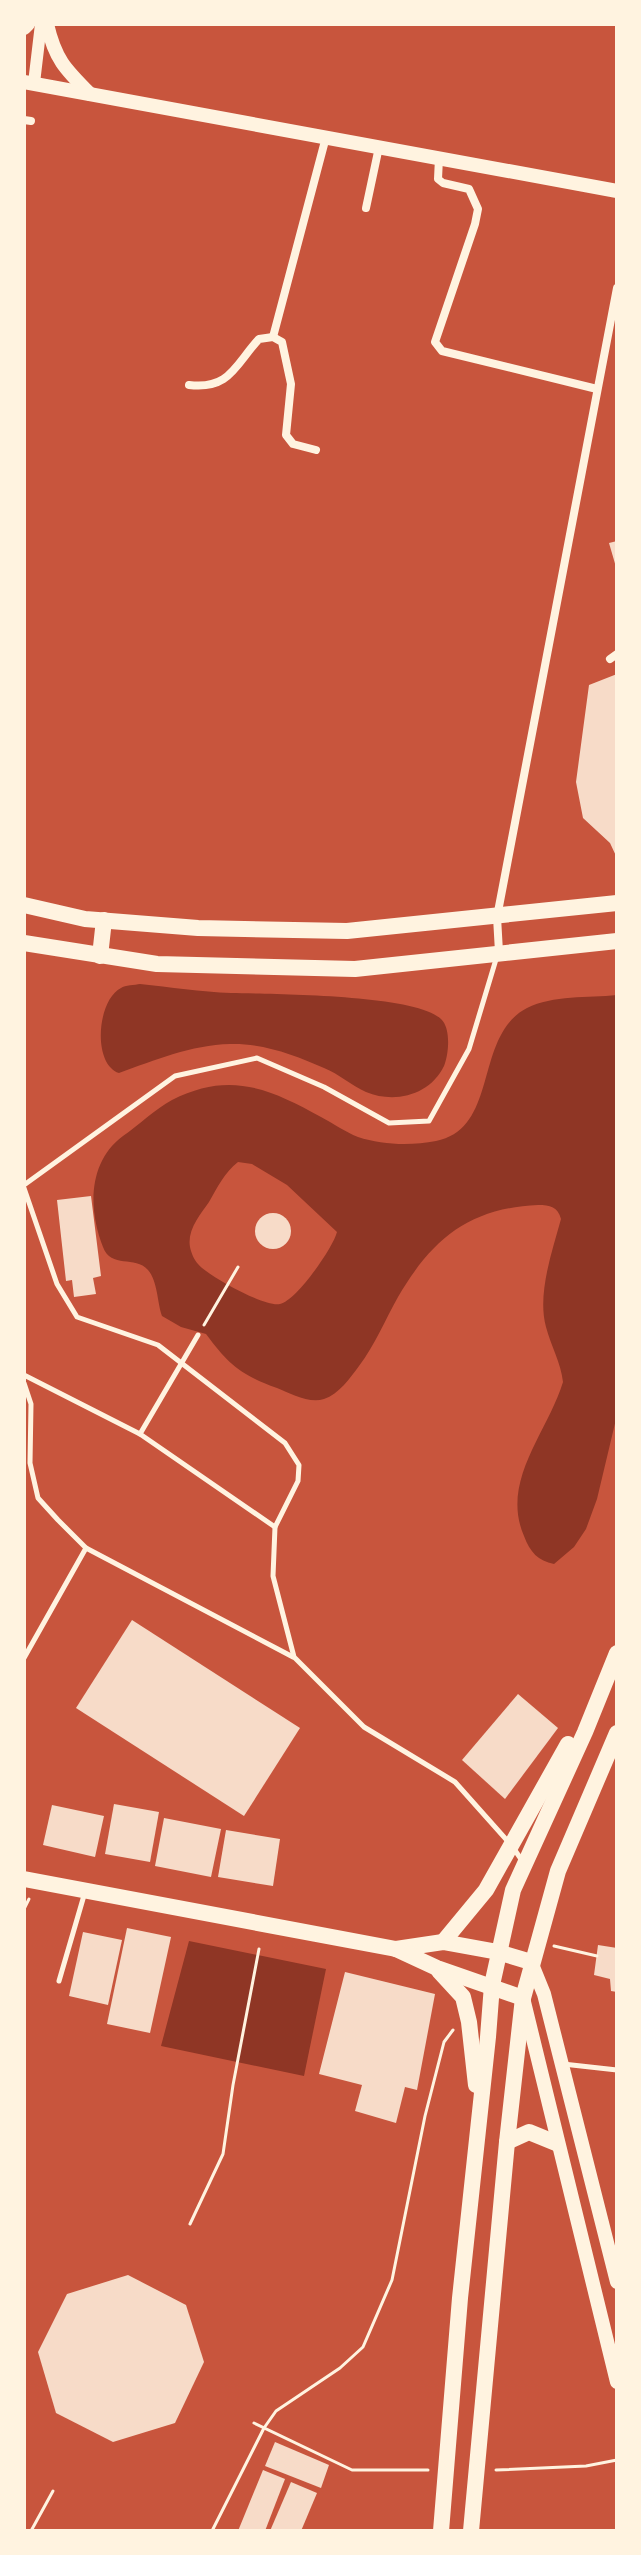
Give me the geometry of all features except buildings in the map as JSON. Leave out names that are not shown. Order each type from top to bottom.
[{"type":"main road","points":[[44,24],[61,65],[91,94]]},
{"type":"main road","points":[[29,83],[617,191]]},
{"type":"main road","points":[[24,905],[85,919],[198,928],[347,931],[617,903]]},
{"type":"main road","points":[[100,956],[104,920]]},
{"type":"main road","points":[[24,943],[157,964],[355,969],[617,941]]},
{"type":"main road","points":[[443,1942],[479,1901],[512,1846],[617,1652]]},
{"type":"main road","points":[[441,2531],[460,2298],[498,1952],[513,1890],[585,1732],[617,1652]]},
{"type":"main road","points":[[471,2531],[523,1998],[558,1871],[617,1733]]},
{"type":"main road","points":[[24,1879],[396,1949],[437,1968],[523,1998]]},
{"type":"main road","points":[[396,1949],[443,1942],[498,1952],[531,1962]]},
{"type":"main road","points":[[531,1962],[544,1994],[563,2064],[617,2282]]},
{"type":"main road","points":[[437,1968],[463,1997],[469,2022],[479,2119]]},
{"type":"main road","points":[[523,1998],[556,2143],[617,2382]]},
{"type":"main road","points":[[507,2142],[529,2132],[556,2143]]},
{"type":"street","points":[[29,83],[44,24]]},
{"type":"street","points":[[273,337],[326,137]]},
{"type":"street","points":[[366,208],[379,147]]},
{"type":"street","points":[[439,158],[438,179],[469,189],[478,209],[435,342],[442,351],[597,389]]},
{"type":"street","points":[[499,952],[497,917],[617,288]]},
{"type":"street","points":[[189,385],[218,384],[231,376],[241,358],[259,339],[273,337],[282,342],[291,384],[287,439],[293,444],[316,450]]},
{"type":"lane","points":[[294,1657],[273,1576],[275,1527],[298,1481],[299,1465],[285,1443],[158,1345],[77,1317],[57,1284],[24,1187],[175,1076],[257,1058],[324,1087],[389,1123],[429,1121],[469,1049],[499,952]]},
{"type":"lane","points":[[140,1434],[198,1335]]},
{"type":"lane","points":[[24,1375],[140,1434],[275,1527]]},
{"type":"lane","points":[[24,1383],[31,1404],[30,1463],[38,1498],[86,1548],[294,1657],[364,1727],[455,1782],[524,1863]]},
{"type":"lane","points":[[24,1658],[86,1548]]},
{"type":"lane","points":[[59,1981],[85,1891]]},
{"type":"lane","points":[[563,2064],[617,2070]]},
{"type":"path","points":[[198,1335],[238,1267]]},
{"type":"path","points":[[554,1946],[597,1956]]},
{"type":"path","points":[[190,2224],[223,2154],[259,1949]]},
{"type":"path","points":[[212,2531],[264,2428],[276,2411],[340,2368],[363,2347],[392,2280],[425,2116],[444,2042],[452,2031],[469,2022]]},
{"type":"path","points":[[254,2423],[352,2470],[411,2470]]},
{"type":"path","points":[[507,2469],[586,2466],[617,2460]]},
{"type":"path","points":[[31,2531],[53,2491]]},
{"type":"shaded area","points":[[140,984],[220,992],[341,997],[403,1005],[441,1019],[448,1041],[446,1061],[430,1084],[400,1097],[377,1096],[302,1059],[242,1044],[187,1050],[119,1073],[110,1067],[101,1045],[103,1018],[113,995],[123,987]]},
{"type":"shaded area","points":[[617,995],[617,1415],[597,1499],[586,1529],[574,1547],[554,1564],[539,1558],[529,1547],[518,1516],[518,1496],[529,1457],[563,1382],[546,1327],[543,1301],[561,1219],[556,1209],[542,1205],[514,1207],[492,1212],[455,1230],[439,1243],[411,1277],[370,1350],[348,1380],[329,1397],[312,1400],[245,1373],[222,1354],[206,1334],[181,1327],[162,1316],[156,1286],[148,1270],[137,1263],[112,1258],[103,1247],[95,1217],[94,1187],[103,1159],[123,1136],[172,1100],[212,1086],[230,1085],[266,1091],[367,1140],[397,1144],[436,1141],[456,1133],[470,1119],[499,1039],[510,1021],[527,1008],[548,1001]],"holes":[[[238,1162],[252,1164],[287,1185],[337,1232],[313,1273],[295,1294],[280,1304],[251,1296],[213,1276],[197,1262],[190,1247],[190,1235],[195,1223],[225,1175]]]},
{"type":"shaded area","points":[[189,1941],[326,1969],[304,2076],[161,2046]]}]
